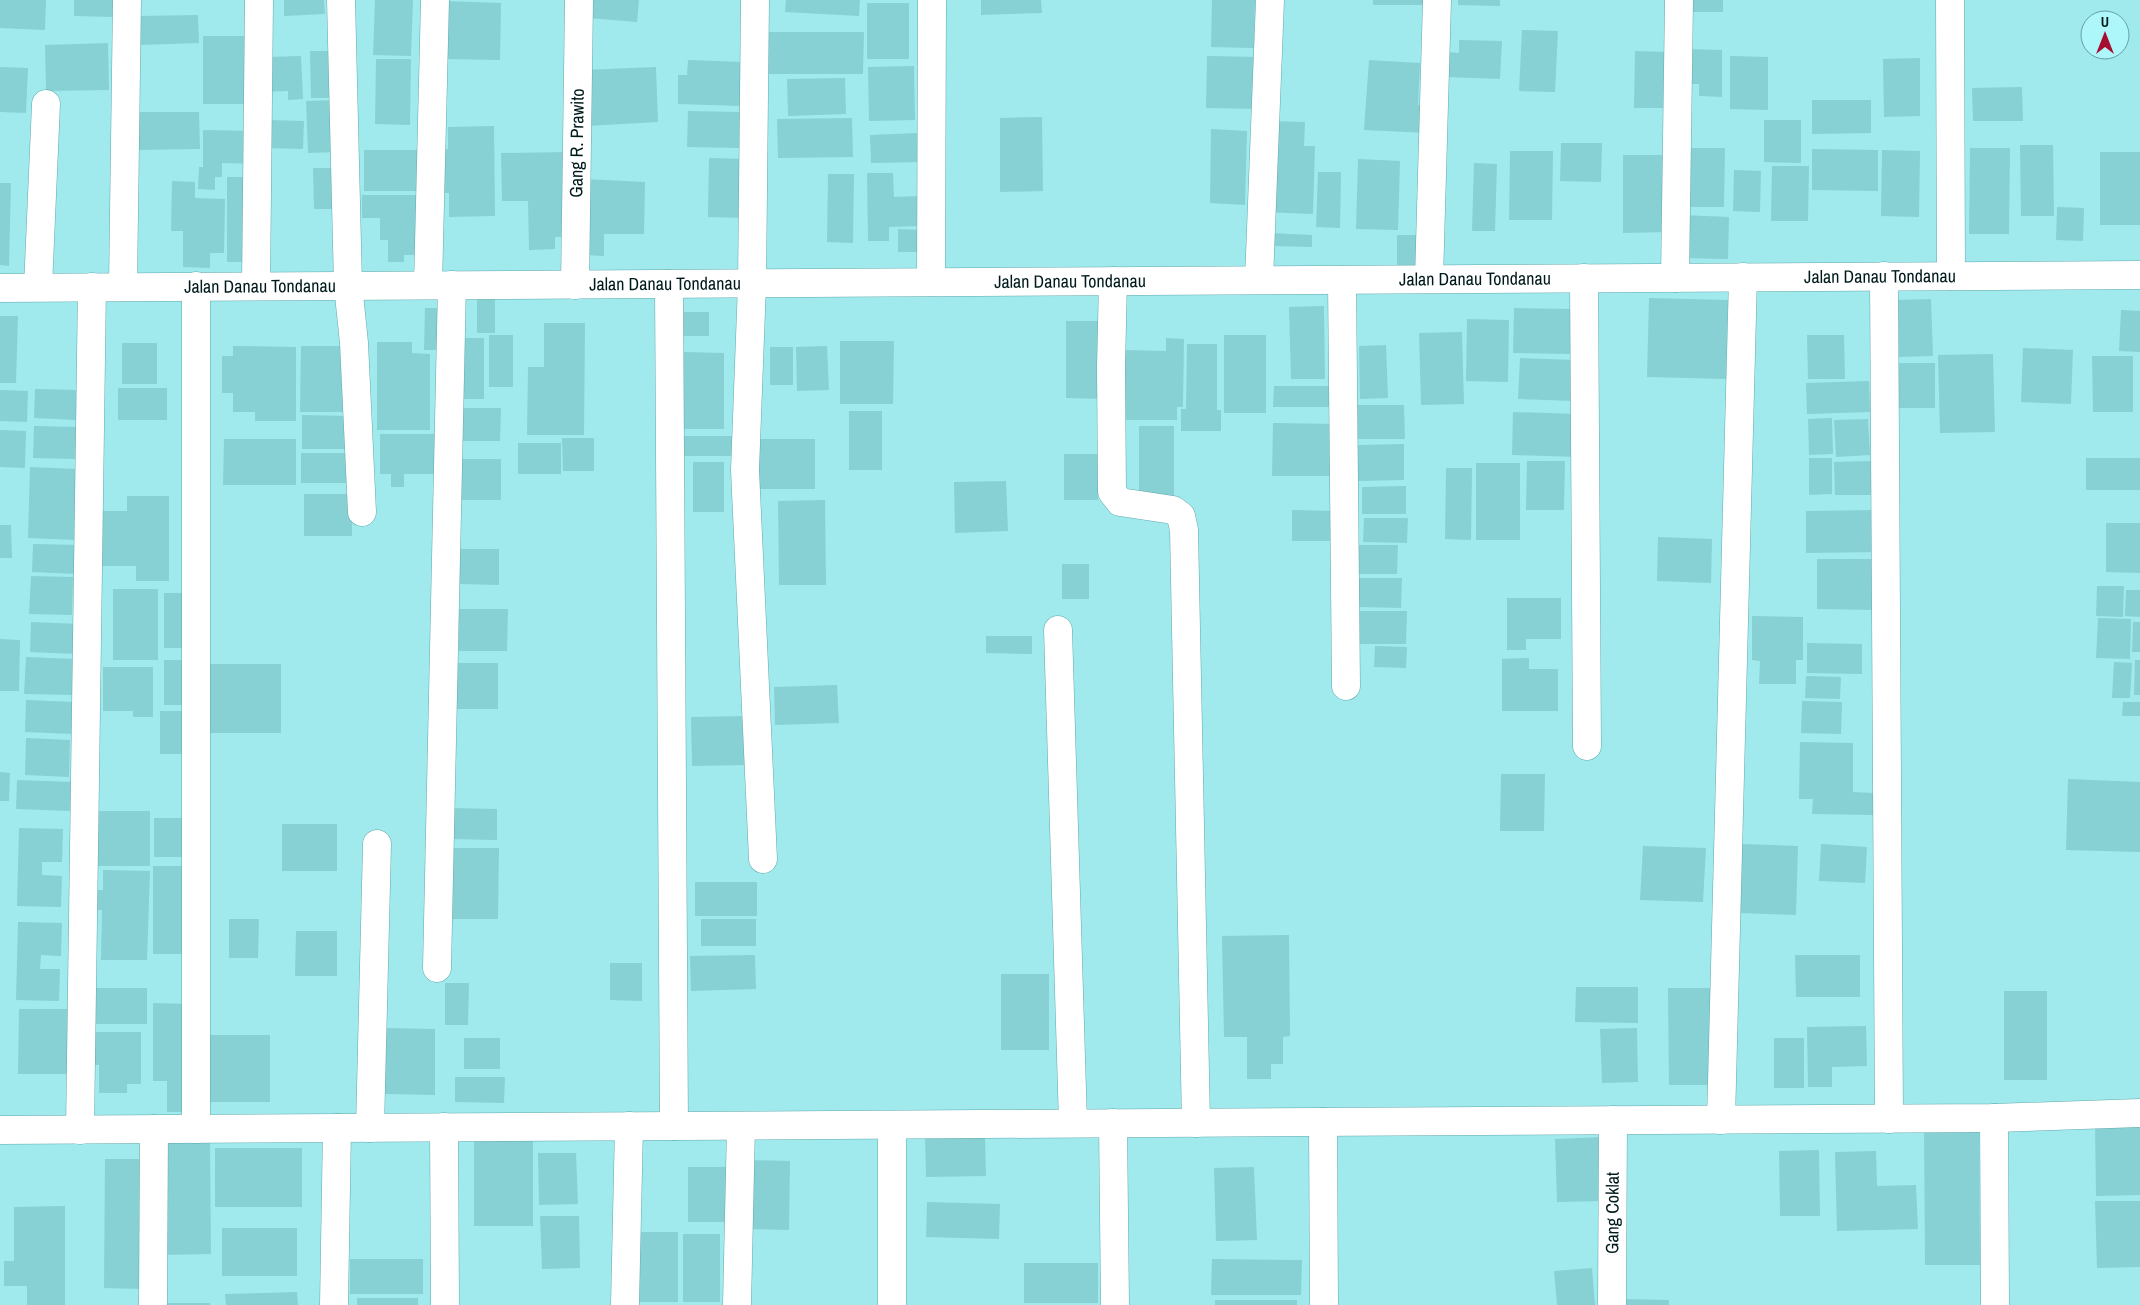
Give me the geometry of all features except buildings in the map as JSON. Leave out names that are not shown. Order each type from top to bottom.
[{"type":"street","points":[[123,287],[127,0]]},
{"type":"street","points":[[256,286],[259,0]]},
{"type":"street","points":[[341,0],[348,286],[354,343],[362,512]]},
{"type":"street","points":[[435,0],[440,285],[437,968]]},
{"type":"street","name":"Gang R. Prawito","points":[[575,284],[579,0]]},
{"type":"street","points":[[755,0],[752,284],[746,470],[764,859]]},
{"type":"street","points":[[932,0],[932,282]]},
{"type":"street","points":[[1259,280],[1270,0]]},
{"type":"street","points":[[1429,279],[1437,0]]},
{"type":"street","points":[[1675,278],[1679,0]]},
{"type":"street","points":[[1950,0],[1951,276]]},
{"type":"street","points":[[38,287],[46,104]]},
{"type":"street","name":"Jalan Danau Tondanau","points":[[0,288],[2140,275]]},
{"type":"street","points":[[1884,276],[1889,1119]]},
{"type":"street","points":[[1721,1120],[1743,277]]},
{"type":"street","points":[[1584,278],[1587,746]]},
{"type":"street","points":[[1342,280],[1346,686]]},
{"type":"street","points":[[1113,281],[1111,367],[1112,492],[1120,502],[1174,510],[1181,516],[1184,530],[1196,1123]]},
{"type":"street","points":[[668,284],[674,1126]]},
{"type":"street","points":[[196,286],[196,1129]]},
{"type":"street","points":[[80,1130],[92,287]]},
{"type":"street","points":[[1058,630],[1073,1124]]},
{"type":"street","points":[[370,1128],[377,844]]},
{"type":"street","points":[[0,1130],[1889,1119],[1994,1118],[2140,1113]]},
{"type":"street","points":[[1994,1118],[1995,1305]]},
{"type":"street","name":"Gang Coklat","points":[[1612,1305],[1613,1120]]},
{"type":"street","points":[[1324,1122],[1324,1305]]},
{"type":"street","points":[[1113,1124],[1116,1305]]},
{"type":"street","points":[[892,1125],[892,1305]]},
{"type":"street","points":[[625,1305],[629,1126]]},
{"type":"street","points":[[737,1305],[741,1126]]},
{"type":"street","points":[[444,1127],[445,1305]]},
{"type":"street","points":[[334,1305],[337,1128]]},
{"type":"street","points":[[153,1305],[154,1129]]}]
